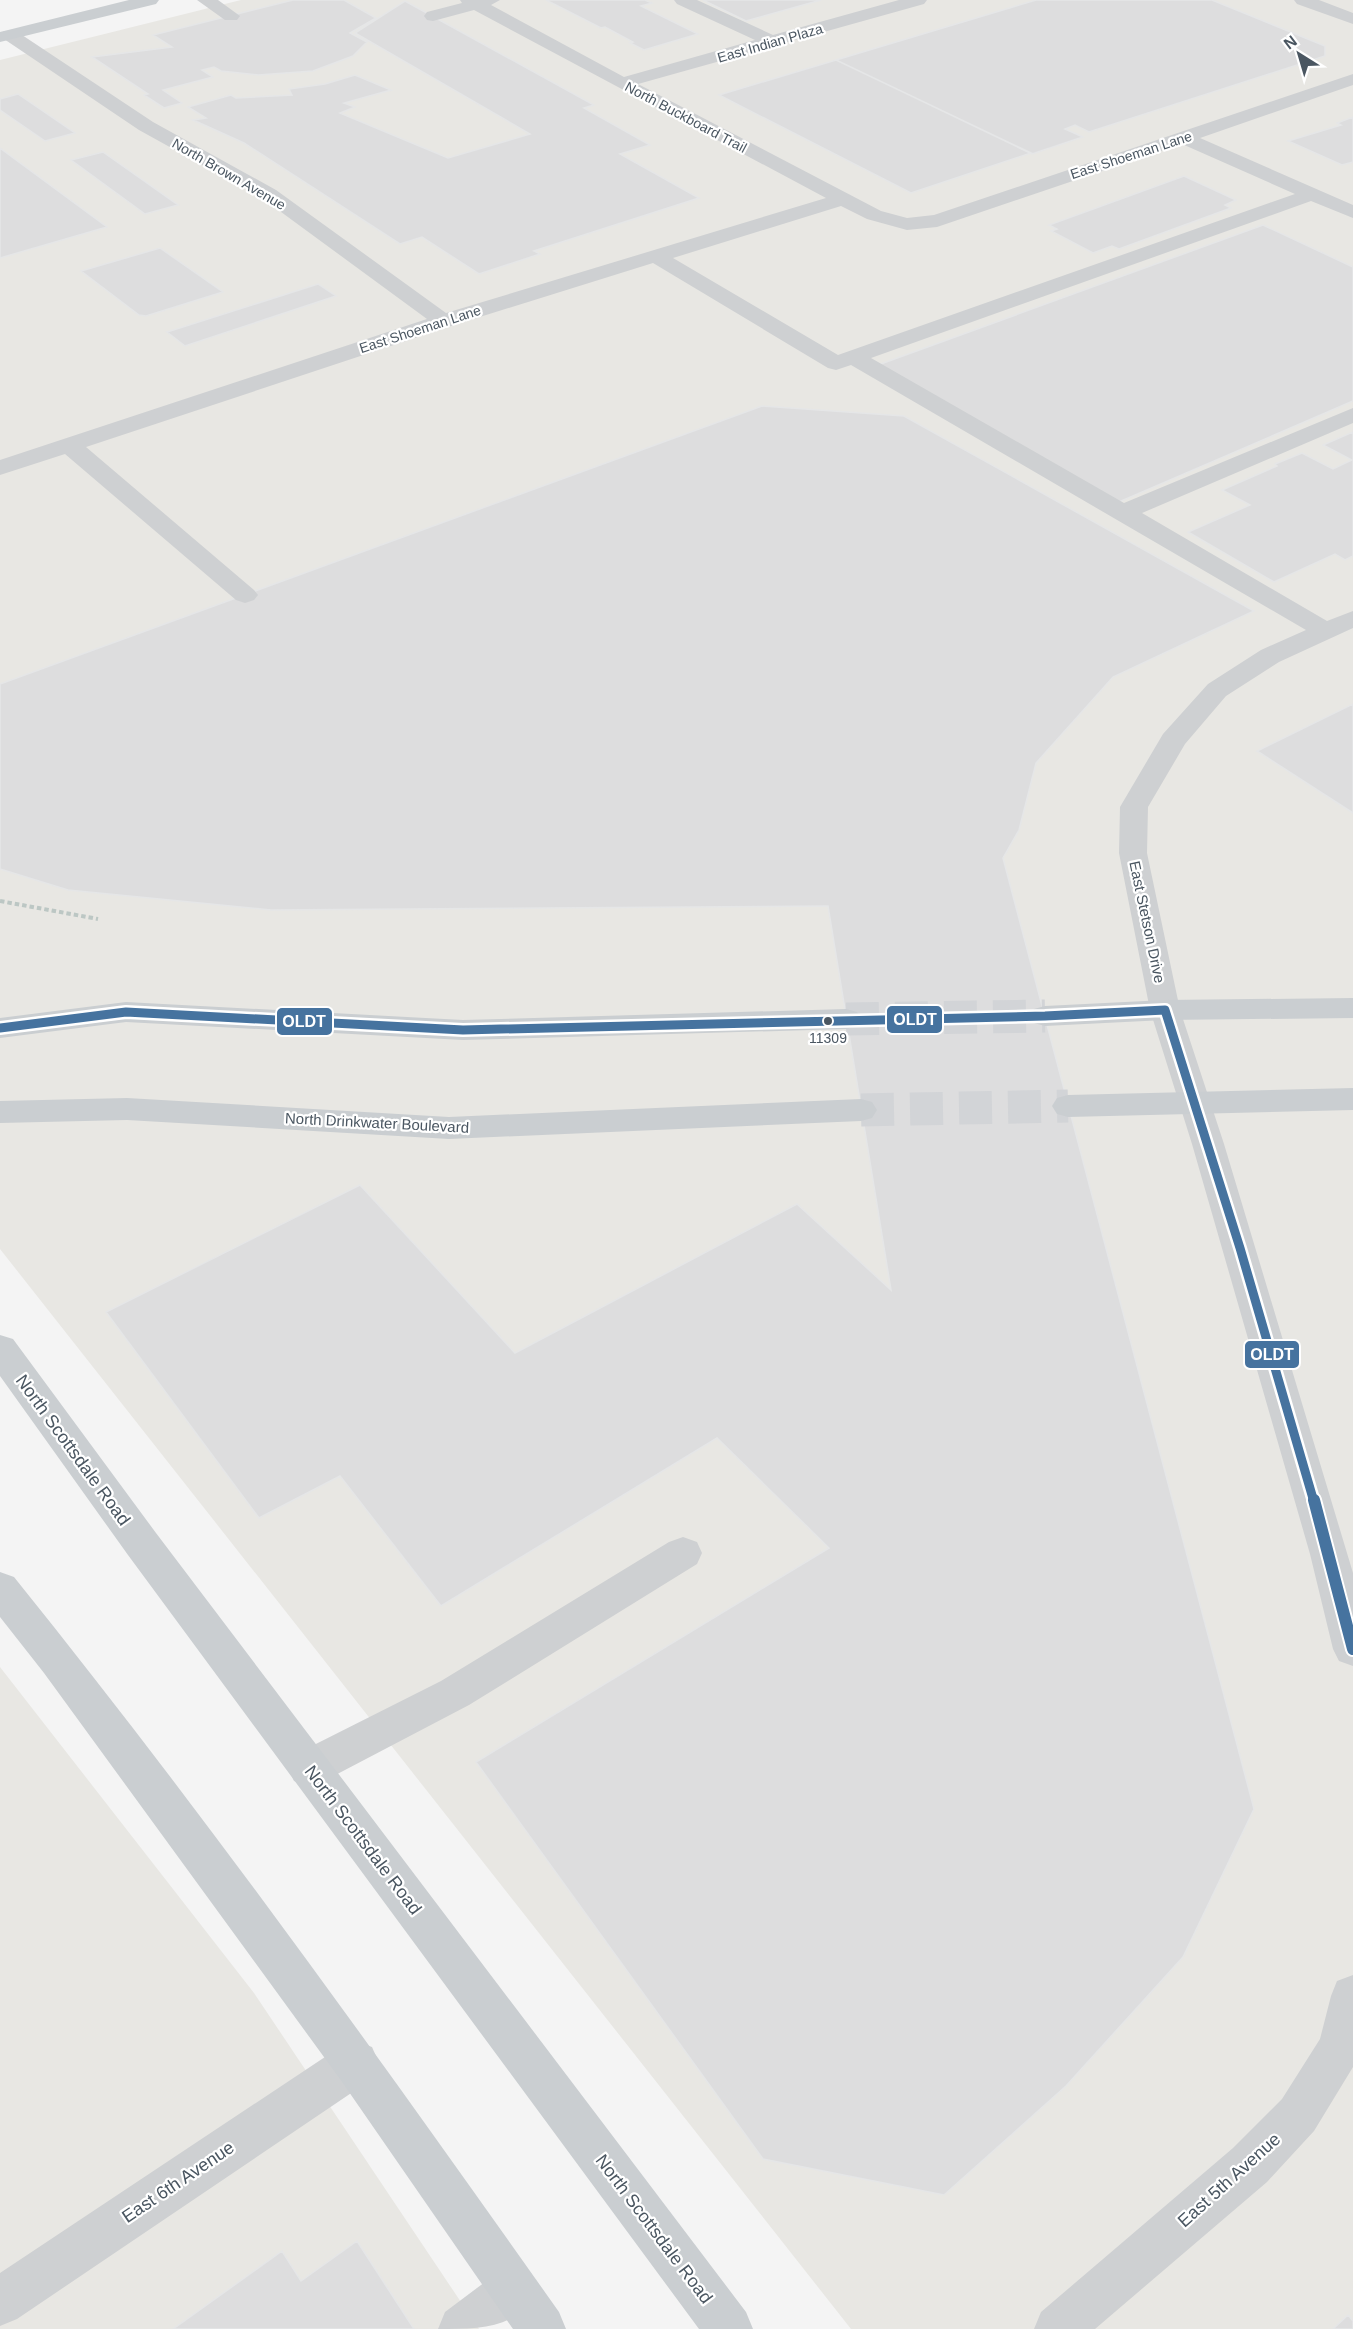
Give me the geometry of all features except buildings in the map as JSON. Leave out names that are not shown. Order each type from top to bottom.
[{"type":"main road","points":[[5,36],[150,0]]},
{"type":"main road","points":[[1045,1016],[1165,1010],[1353,1008]]},
{"type":"main road","points":[[0,1028],[126,1012],[463,1030],[846,1019]]},
{"type":"main road","points":[[1068,1106],[1353,1099]]},
{"type":"main road","name":"North Drinkwater Boulevard","points":[[0,1112],[127,1109],[449,1128],[861,1110]]},
{"type":"main road","name":"North Scottsdale Road","points":[[0,1349],[309,1768],[729,2329]]},
{"type":"main road","points":[[0,1588],[58,1661],[356,2063],[542,2329]]},
{"type":"street","points":[[206,0],[231,16]]},
{"type":"street","points":[[683,0],[773,42]]},
{"type":"street","name":"East Indian Plaza","points":[[622,83],[918,0]]},
{"type":"street","points":[[1304,0],[1353,19]]},
{"type":"street","points":[[433,16],[479,1]]},
{"type":"street","name":"North Buckboard Trail","points":[[479,1],[622,83],[843,199],[874,215],[907,224]]},
{"type":"street","name":"North Brown Avenue","points":[[5,36],[146,126],[269,194],[442,321]]},
{"type":"street","name":"East Shoeman Lane","points":[[907,224],[937,221],[1353,79]]},
{"type":"street","points":[[1185,138],[1353,212]]},
{"type":"street","points":[[657,257],[836,363],[1319,197],[1353,191]]},
{"type":"street","name":"East Shoeman Lane","points":[[0,468],[442,321],[843,199]]},
{"type":"street","points":[[853,357],[1326,631]]},
{"type":"street","points":[[1123,512],[1353,415]]},
{"type":"street","points":[[69,445],[245,595]]},
{"type":"street","name":"East Stetson Drive","points":[[1194,1103],[1165,1010],[1133,854],[1134,807],[1173,740],[1217,690],[1270,656],[1353,619]]},
{"type":"street","points":[[1194,1103],[1329,1554],[1353,1649]]},
{"type":"street","points":[[309,1768],[455,1693],[683,1553]]},
{"type":"street","name":"East 5th Avenue","points":[[1058,2329],[1250,2165],[1298,2115],[1340,2047],[1353,1996]]},
{"type":"street","name":"East 6th Avenue","points":[[0,2302],[356,2063]]},
{"type":"street","points":[[462,2329],[514,2290]]},
{"type":"path","points":[[0,901],[98,919]]},
{"type":"shaded area","points":[[241,0],[1353,0],[1353,2329],[851,2329],[0,1249],[0,60]]},
{"type":"shaded area","points":[[0,1667],[254,1993],[479,2329],[0,2329]]},
{"type":"tunnel","points":[[846,1019],[1045,1016]]},
{"type":"tunnel","points":[[861,1110],[1068,1106]]},
{"type":"transit line","name":"OLDT","points":[[0,1028],[126,1012],[463,1030],[1045,1016],[1165,1010],[1264,1328],[1353,1649]]},
{"type":"place","name":"11309","points":[[828,1021]]}]
